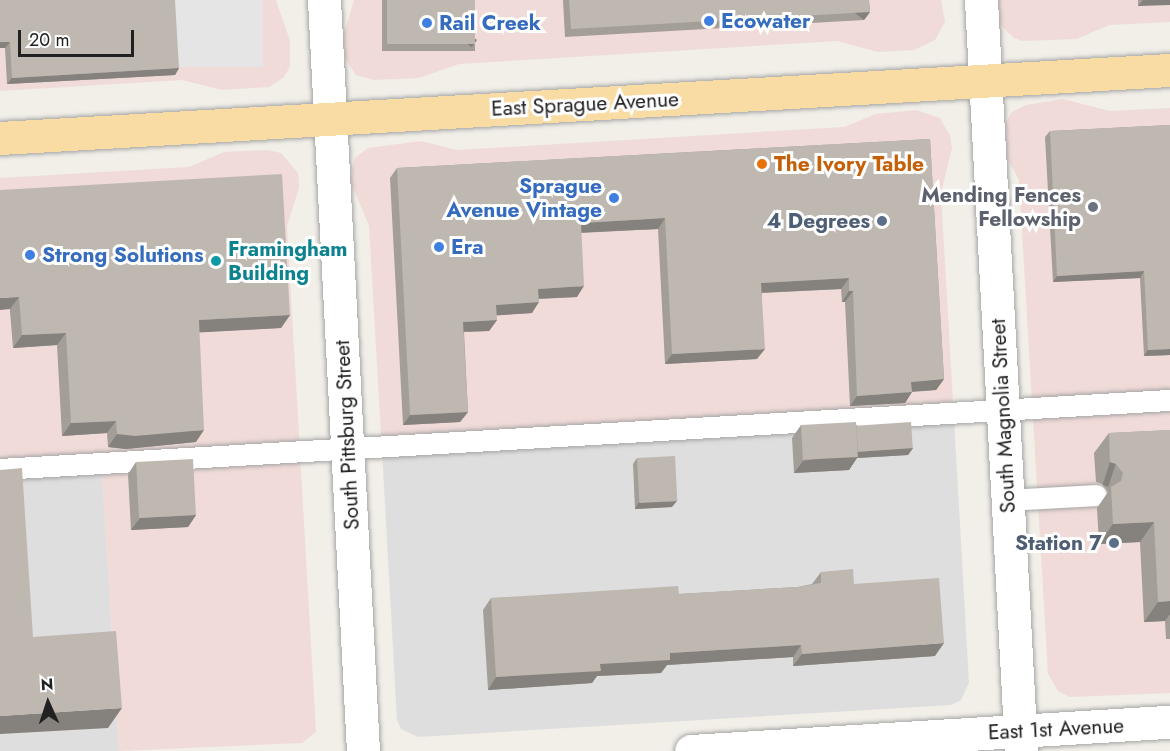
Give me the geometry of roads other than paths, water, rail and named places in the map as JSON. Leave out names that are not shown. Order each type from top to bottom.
[{"type":"main road","name":"East Sprague Avenue","points":[[0,138],[1170,70]]},
{"type":"street","name":"South Pittsburg Street","points":[[324,0],[363,751]]},
{"type":"street","name":"South Magnolia Street","points":[[981,0],[1020,741]]},
{"type":"street","name":"East 1st Avenue","points":[[691,751],[1020,741],[1170,722]]},
{"type":"lane","points":[[0,469],[1170,400]]},
{"type":"lane","points":[[1007,500],[1096,495]]},
{"type":"place","name":"Ecowater","points":[[709,21]]},
{"type":"place","name":"Rail Creek","points":[[427,23]]},
{"type":"place","name":"The Ivory Table","points":[[762,164]]},
{"type":"place","name":"Sprague Avenue Vintage","points":[[614,198]]},
{"type":"place","name":"Mending Fences Fellowship","points":[[1093,207]]},
{"type":"place","name":"4 Degrees","points":[[882,221]]},
{"type":"place","name":"Era","points":[[439,247]]},
{"type":"place","name":"Strong Solutions","points":[[30,255]]},
{"type":"place","name":"Framingham Building","points":[[216,261]]},
{"type":"place","name":"Station 7","points":[[1114,543]]}]
